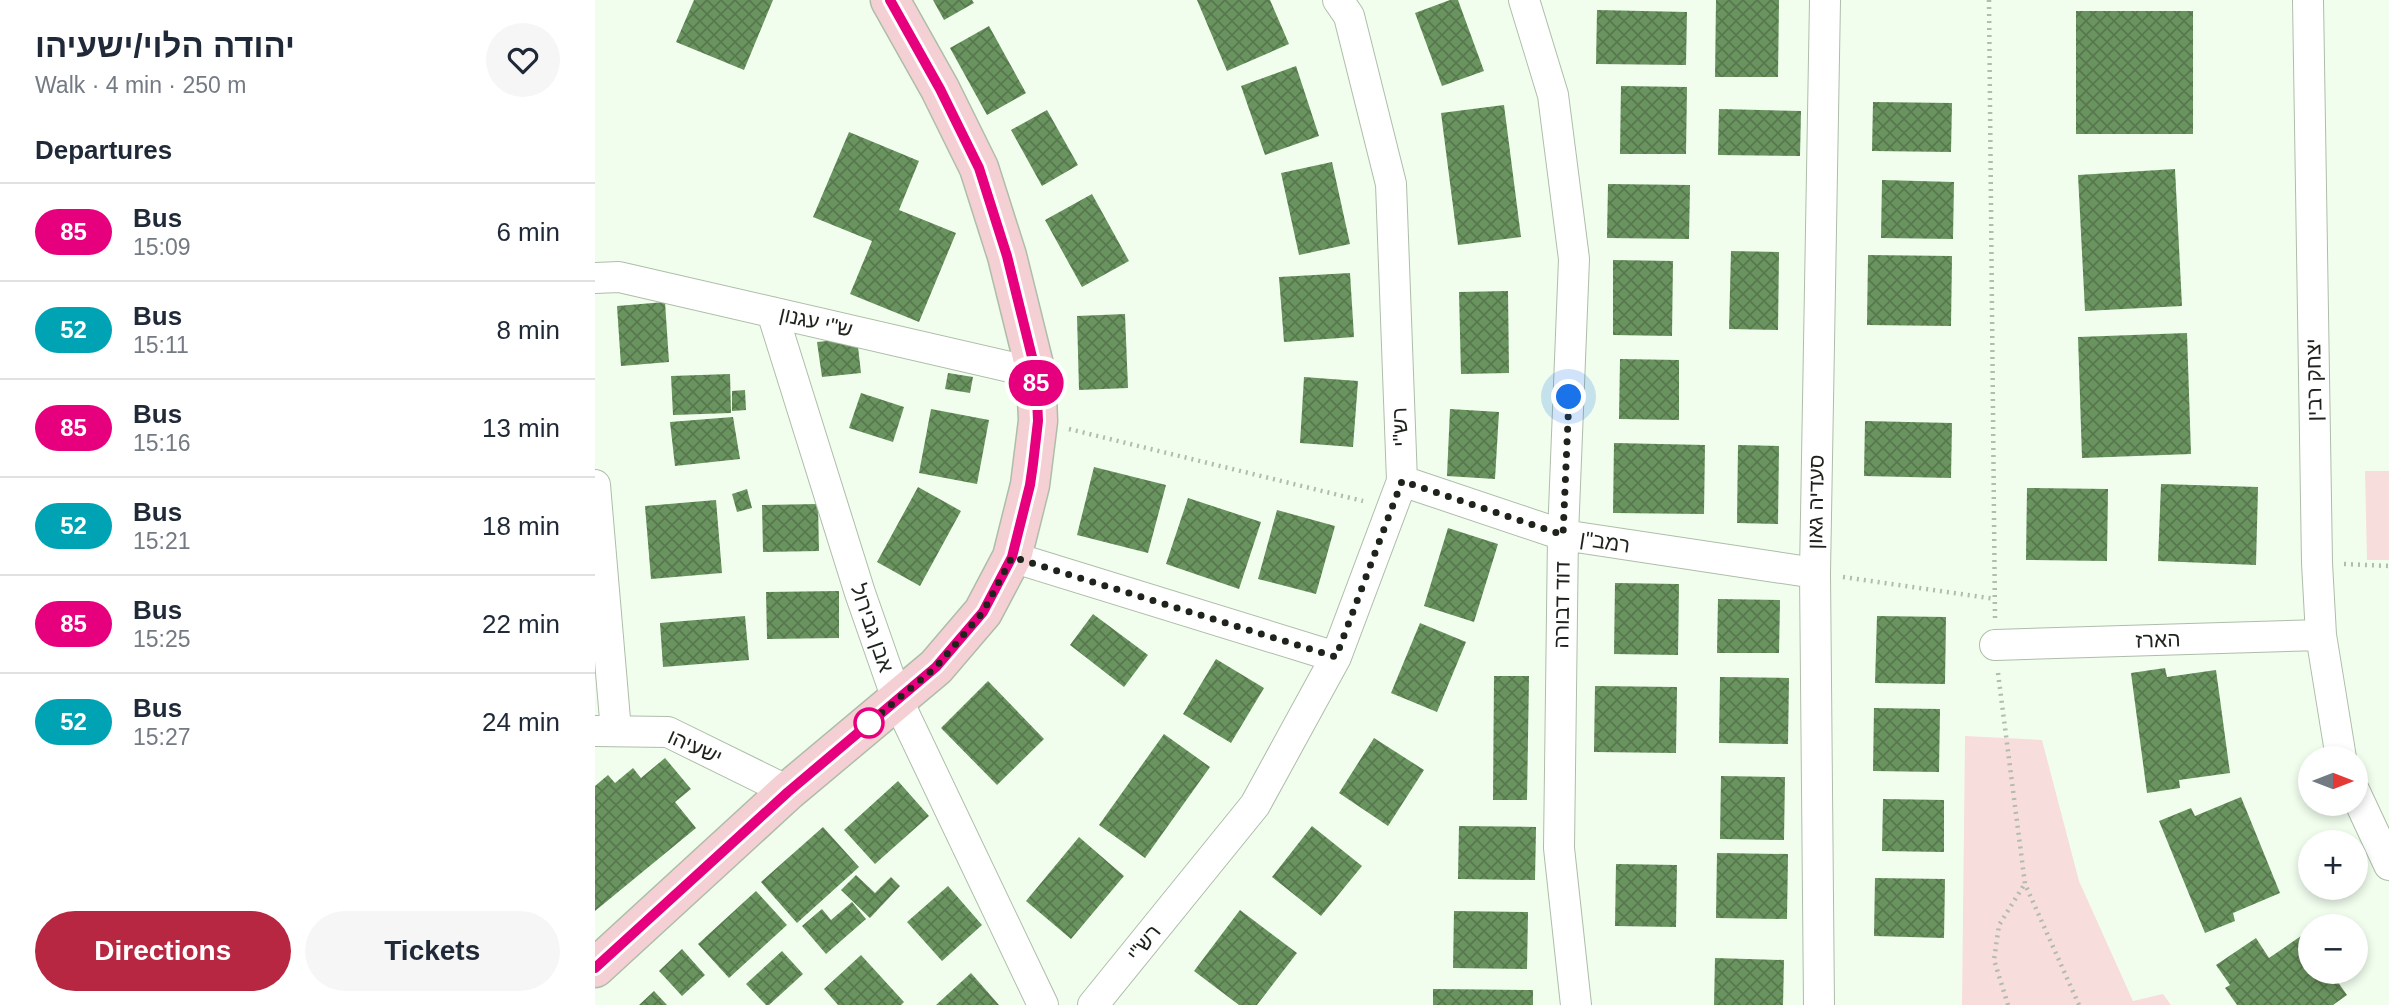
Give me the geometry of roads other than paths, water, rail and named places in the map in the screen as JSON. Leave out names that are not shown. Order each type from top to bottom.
[{"type":"street","points":[[595,968],[788,792],[936,667],[983,612],[1012,557],[1030,485],[1038,421],[1036,373],[1007,256],[979,168],[940,89],[890,0]]},
{"type":"street","name":"דוד דבורה","points":[[1524,0],[1553,95],[1574,259],[1563,535],[1559,848],[1576,1005]]},
{"type":"street","name":"סעדיה גאון","points":[[1819,1005],[1815,573],[1825,0]]},
{"type":"street","name":"יצחק רבין","points":[[2308,0],[2317,564],[2321,635],[2339,746]]},
{"type":"street","name":"רש\"י","points":[[1093,1005],[1255,805],[1336,657],[1397,495],[1391,184],[1343,8]]},
{"type":"street","name":"ש\"י עגנון","points":[[595,278],[619,277],[1036,373]]},
{"type":"street","name":"אבן גבירול","points":[[772,312],[860,593],[897,699],[1043,1005]]},
{"type":"street","points":[[595,485],[605,731]]},
{"type":"street","name":"רמב\"ן","points":[[1397,495],[1563,535],[1815,573]]},
{"type":"street","points":[[1012,557],[1336,657]]},
{"type":"street","name":"הארז","points":[[1995,645],[2321,635]]},
{"type":"street","name":"ישעיהו","points":[[605,731],[668,732],[788,792]]},
{"type":"street","points":[[2366,816],[2389,865]]}]
